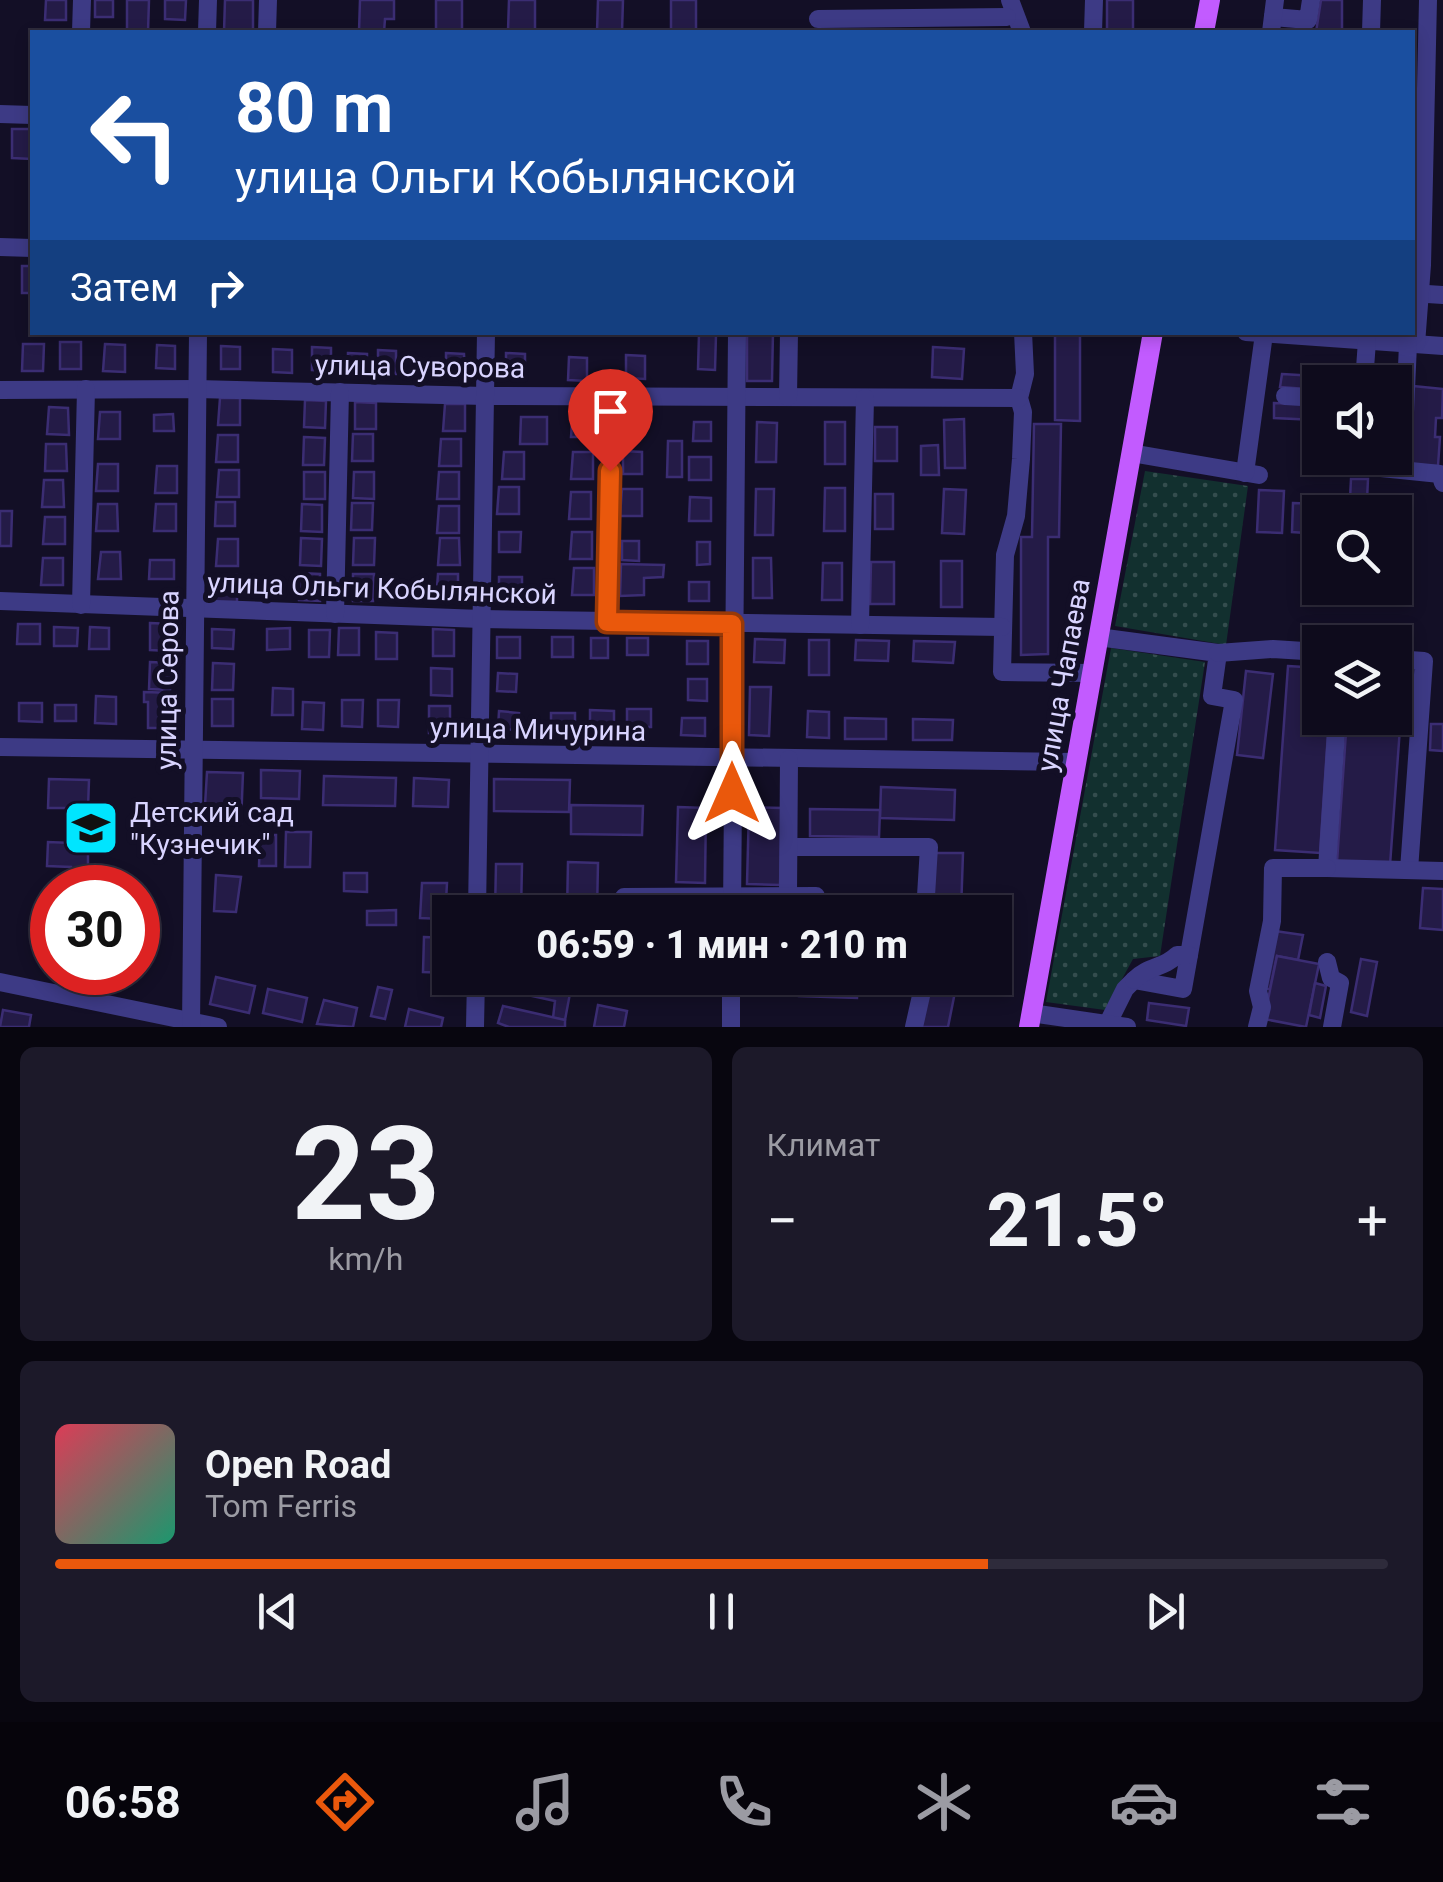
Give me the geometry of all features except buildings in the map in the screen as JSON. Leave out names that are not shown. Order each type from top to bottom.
[{"type":"main road","points":[[1204,30],[1210,0]]},
{"type":"main road","name":"улица Чапаева","points":[[1030,1020],[1152,335]]},
{"type":"street","points":[[81,30],[82,0]]},
{"type":"street","points":[[207,30],[208,0]]},
{"type":"street","points":[[267,30],[268,0]]},
{"type":"street","points":[[1093,30],[1094,0]]},
{"type":"street","points":[[1273,17],[1308,20],[1311,0]]},
{"type":"street","points":[[1372,0],[1372,30]]},
{"type":"street","points":[[1428,0],[1416,293],[1443,295]]},
{"type":"street","points":[[818,19],[874,9],[1008,12]]},
{"type":"street","points":[[0,114],[30,115]]},
{"type":"street","points":[[0,247],[30,248]]},
{"type":"street","points":[[1417,266],[1443,267]]},
{"type":"street","name":"улица Серова","points":[[192,1024],[198,335]]},
{"type":"street","points":[[477,895],[486,335]]},
{"type":"street","points":[[732,895],[737,335]]},
{"type":"street","points":[[788,397],[789,335]]},
{"type":"street","points":[[1023,335],[1025,374],[1019,398],[1023,412],[1022,459],[1016,516],[1005,555],[1002,672],[1092,673]]},
{"type":"street","points":[[1131,454],[1252,474],[1264,335]]},
{"type":"street","points":[[1279,335],[1443,346]]},
{"type":"street","points":[[1410,365],[1413,335]]},
{"type":"street","points":[[1365,365],[1367,341]]},
{"type":"street","name":"улица Суворова","points":[[0,390],[196,388],[484,396],[1019,398]]},
{"type":"street","points":[[81,605],[86,389]]},
{"type":"street","points":[[335,614],[340,392]]},
{"type":"street","points":[[607,622],[611,396]]},
{"type":"street","points":[[1285,396],[1302,397]]},
{"type":"street","points":[[860,626],[865,398]]},
{"type":"street","points":[[1412,471],[1440,474],[1443,483]]},
{"type":"street","name":"улица Ольги Кобылянской","points":[[0,601],[481,619],[1002,627]]},
{"type":"street","points":[[1098,638],[1218,653],[1302,651]]},
{"type":"street","points":[[1134,980],[1184,989],[1234,700],[1212,696],[1218,653]]},
{"type":"street","points":[[1409,870],[1424,661],[1412,660]]},
{"type":"street","points":[[1327,868],[1336,735]]},
{"type":"street","name":"улица Мичурина","points":[[0,748],[1076,762]]},
{"type":"street","points":[[788,895],[789,759]]},
{"type":"street","points":[[789,847],[929,846],[926,895]]},
{"type":"street","points":[[1257,1027],[1262,1007],[1258,992],[1272,921],[1273,868],[1443,871]]},
{"type":"street","points":[[1121,1025],[1125,990],[1134,980],[1145,969],[1168,964],[1177,955],[1189,956]]},
{"type":"street","points":[[1326,962],[1331,978],[1340,983],[1332,1027]]},
{"type":"street","points":[[0,982],[218,1027]]},
{"type":"street","points":[[475,1027],[476,995]]},
{"type":"street","points":[[731,1027],[732,995]]},
{"type":"street","points":[[914,1027],[921,995]]},
{"type":"street","points":[[1030,1020],[1146,1027]]},
{"type":"green space","points":[[1145,471],[1248,486],[1226,645],[1115,626]]},
{"type":"green space","points":[[1111,648],[1205,662],[1160,956],[1133,959],[1105,1010],[1046,1002]]},
{"type":"place","name":"Детский сад \"Кузнечик\"","points":[[91,828]]},
{"type":"route","points":[[610,471],[607,622],[732,624],[732,793]]}]
